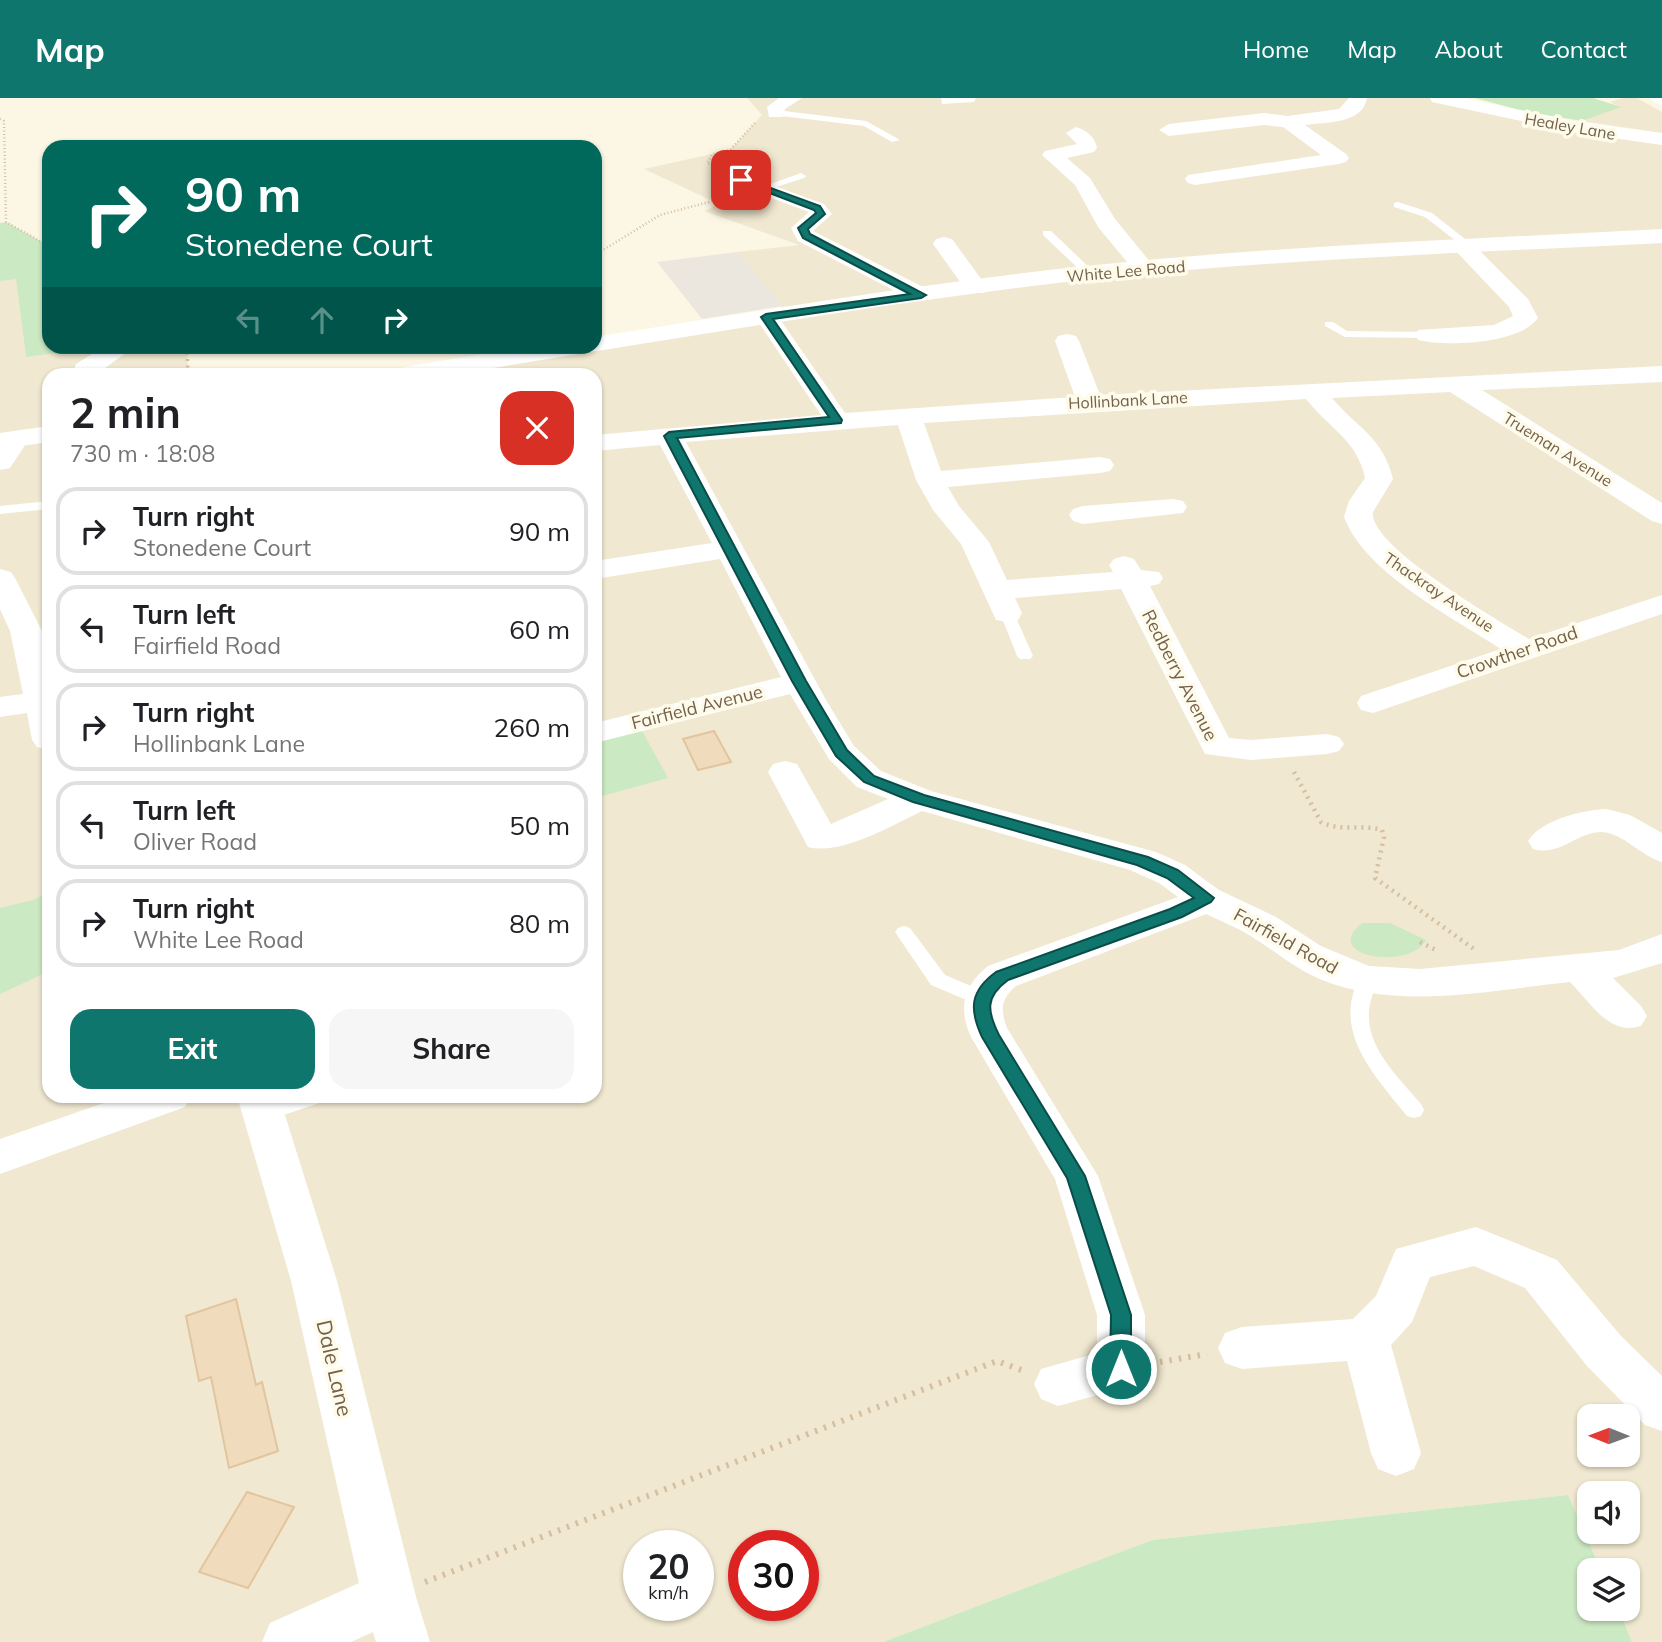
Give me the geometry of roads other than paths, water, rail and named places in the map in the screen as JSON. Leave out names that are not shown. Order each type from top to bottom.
[{"type":"main road","name":"White Lee Road","points":[[602,344],[766,317],[1089,273],[1465,246],[1662,236]]},
{"type":"main road","points":[[447,368],[534,354]]},
{"type":"main road","points":[[8,440],[42,434]]},
{"type":"street","points":[[776,113],[776,107],[793,98]]},
{"type":"street","points":[[1186,142],[1161,124],[1264,119],[1288,122],[1345,114],[1357,104],[1358,98]]},
{"type":"street","name":"Healey Lane","points":[[1439,98],[1526,118],[1662,140]]},
{"type":"street","points":[[1195,179],[1229,181],[1232,172],[1339,158],[1288,122]]},
{"type":"street","points":[[1076,133],[1086,142],[1087,148],[1052,155],[1083,182],[1106,222],[1145,269]]},
{"type":"street","points":[[741,180],[821,212],[803,228],[806,236],[921,295]]},
{"type":"street","points":[[944,244],[976,288]]},
{"type":"street","points":[[1427,335],[1500,331],[1517,327],[1526,318],[1520,304],[1465,246]]},
{"type":"street","points":[[766,317],[837,420]]},
{"type":"street","points":[[1067,341],[1090,402]]},
{"type":"street","points":[[87,368],[110,354]]},
{"type":"street","name":"Hollinbank Lane","points":[[602,442],[837,420],[1090,402],[1662,374]]},
{"type":"street","name":"Trueman Avenue","points":[[1455,384],[1662,515]]},
{"type":"street","name":"Thackray Avenue","points":[[1313,391],[1335,416],[1358,435],[1375,458],[1379,479],[1363,501],[1358,518],[1366,538],[1387,559],[1523,649]]},
{"type":"street","points":[[908,415],[930,480],[947,510],[974,542],[1003,602]]},
{"type":"street","name":"Fairfield Road","points":[[669,436],[799,681],[841,752],[869,779],[919,799],[1143,861],[1172,874],[1206,898],[1263,926],[1307,956],[1336,970],[1368,980],[1420,983],[1623,963],[1662,948]]},
{"type":"street","points":[[0,462],[8,440]]},
{"type":"street","points":[[930,480],[1095,465],[1117,512]]},
{"type":"street","points":[[1083,515],[1173,507]]},
{"type":"street","points":[[602,569],[729,549]]},
{"type":"street","name":"Redberry Avenue","points":[[1003,602],[1135,574],[1216,747],[1251,750],[1327,744]]},
{"type":"street","points":[[0,579],[26,631],[42,701],[0,707]]},
{"type":"street","name":"Crowther Road","points":[[1373,703],[1523,649],[1662,604]]},
{"type":"street","name":"Fairfield Avenue","points":[[602,731],[799,681]]},
{"type":"street","points":[[785,772],[821,839],[858,827],[919,799]]},
{"type":"street","points":[[1546,841],[1581,822],[1612,820],[1662,850]]},
{"type":"street","points":[[1058,1384],[1121,1369],[1121,1315],[1076,1176],[991,1037],[982,1018],[982,999],[989,985],[1002,976],[1176,913],[1206,898]]},
{"type":"street","points":[[1579,967],[1626,1016]]},
{"type":"street","points":[[0,1157],[150,1103]]},
{"type":"street","name":"Dale Lane","points":[[261,1105],[314,1281],[396,1619]]},
{"type":"street","points":[[1242,1348],[1365,1339],[1395,1308],[1412,1263],[1476,1246],[1541,1275],[1604,1351],[1662,1409]]},
{"type":"street","points":[[1365,1339],[1396,1453]]},
{"type":"street","points":[[289,1642],[396,1619]]},
{"type":"lane","points":[[776,113],[866,124],[895,140]]},
{"type":"lane","points":[[764,188],[801,176]]},
{"type":"lane","points":[[1398,205],[1429,213],[1465,246]]},
{"type":"lane","points":[[1047,233],[1089,273]]},
{"type":"lane","points":[[1329,324],[1345,334],[1427,335]]},
{"type":"lane","points":[[0,510],[42,506]]},
{"type":"lane","points":[[1003,602],[1025,656]]},
{"type":"lane","points":[[904,932],[938,980],[982,999]]},
{"type":"lane","points":[[1368,980],[1359,1016],[1360,1031],[1365,1044],[1414,1110]]}]
